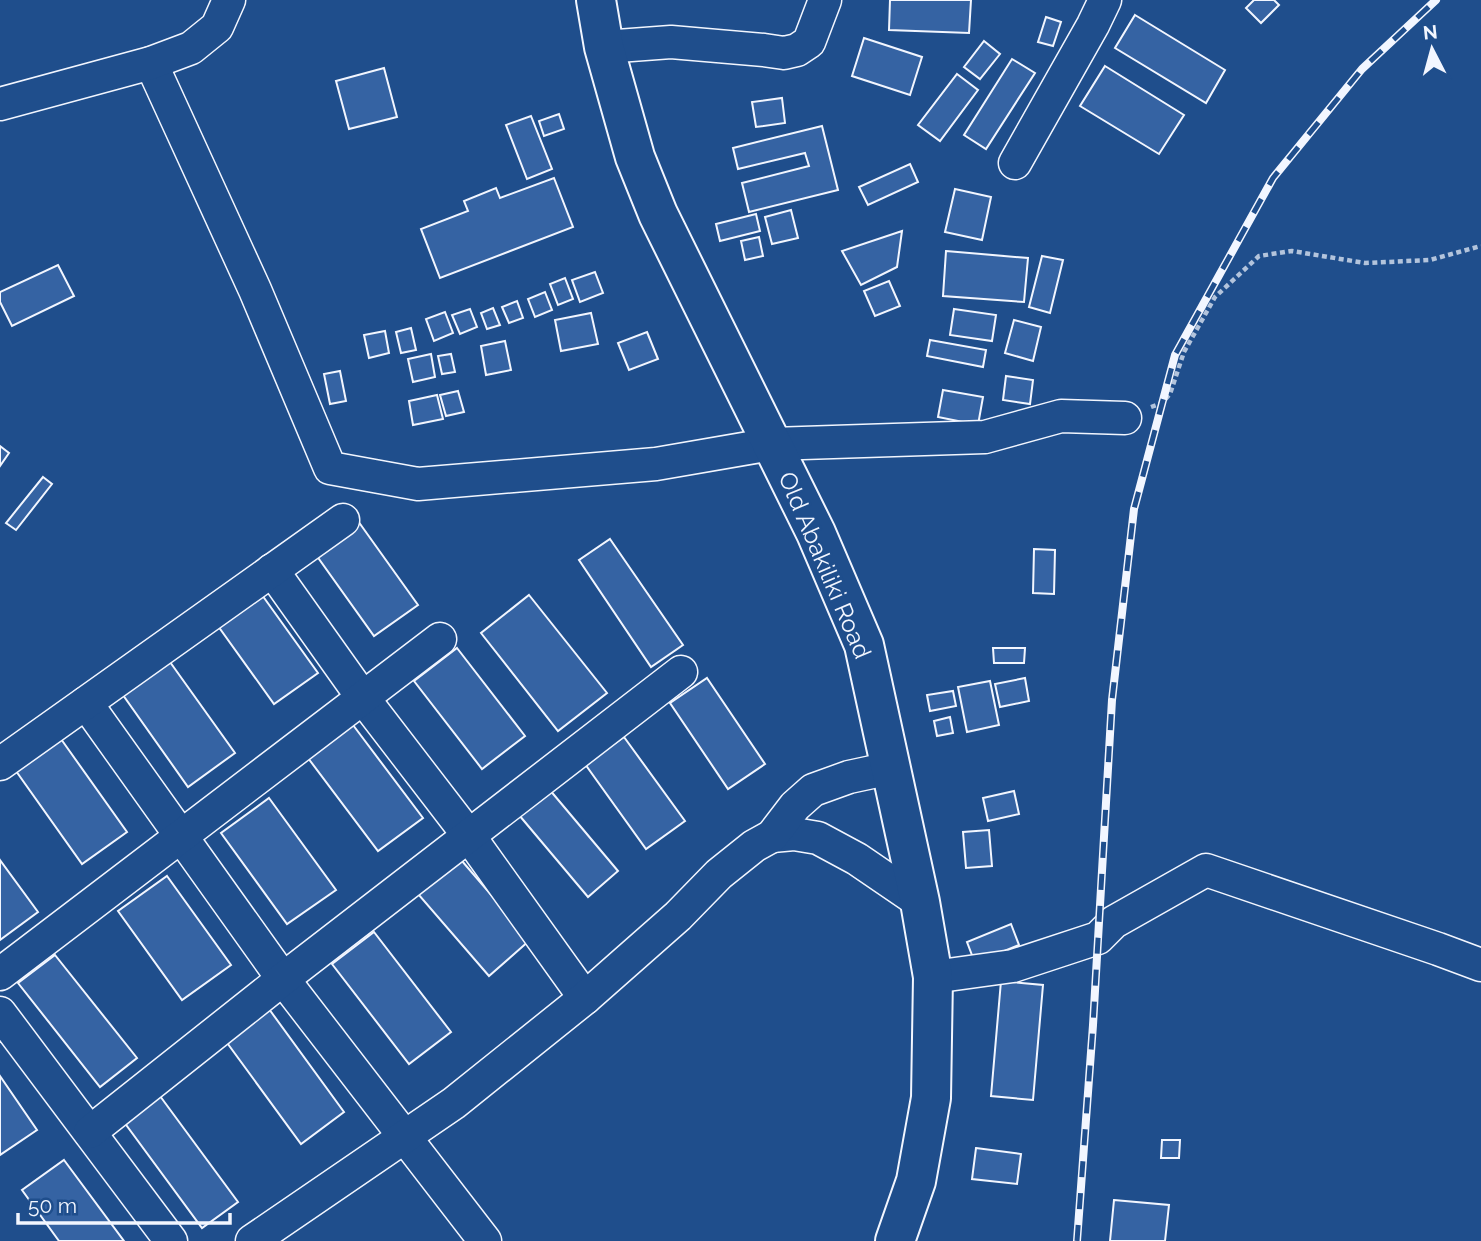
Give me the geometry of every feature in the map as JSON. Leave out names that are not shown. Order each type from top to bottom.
[{"type":"main road","name":"Old Abakiliki Road","points":[[596,0],[604,47],[635,157],[658,214],[816,533],[864,645],[920,902],[933,977],[931,1098],[916,1181],[895,1241]]},
{"type":"street","points":[[0,104],[151,63],[191,48],[217,27],[229,0]]},
{"type":"street","points":[[604,47],[671,41],[784,53],[797,50],[809,42],[825,0]]},
{"type":"street","points":[[1015,163],[1105,0]]},
{"type":"street","points":[[151,63],[255,290],[330,468],[418,484],[656,464],[772,444],[985,437],[1061,416],[1125,418]]},
{"type":"street","points":[[0,764],[343,520]]},
{"type":"street","points":[[272,570],[363,698],[469,835],[584,998]]},
{"type":"street","points":[[0,974],[440,639]]},
{"type":"street","points":[[90,1132],[283,979],[681,672]]},
{"type":"street","points":[[86,703],[283,979],[485,1241]]},
{"type":"street","points":[[252,1241],[454,1103],[584,998],[678,916],[719,874],[754,846],[772,836],[795,806],[813,790],[849,777],[891,768]]},
{"type":"street","points":[[772,836],[794,834],[818,838],[858,859],[920,902]]},
{"type":"street","points":[[933,977],[1013,966],[1098,938],[1114,922],[1206,870],[1481,965]]},
{"type":"street","points":[[0,1013],[171,1241]]},
{"type":"path","points":[[1125,418],[1162,403],[1170,394],[1184,352],[1215,297],[1259,256],[1292,251],[1365,263],[1430,260],[1481,246]]},
{"type":"building","points":[[890,0],[971,0],[969,33],[889,30]]},
{"type":"building","points":[[1254,0],[1274,0],[1279,5],[1261,23],[1246,8]]},
{"type":"building","points":[[1135,15],[1225,70],[1206,103],[1115,48]]},
{"type":"building","points":[[1046,17],[1061,22],[1053,46],[1038,42]]},
{"type":"building","points":[[864,38],[922,57],[910,95],[852,76]]},
{"type":"building","points":[[984,41],[1000,54],[980,79],[964,67]]},
{"type":"building","points":[[1012,59],[1035,73],[986,149],[964,135]]},
{"type":"building","points":[[1105,66],[1184,115],[1159,154],[1080,106]]},
{"type":"building","points":[[384,68],[397,117],[349,129],[336,81]]},
{"type":"building","points":[[957,74],[978,90],[940,141],[918,125]]},
{"type":"building","points":[[782,98],[785,123],[756,127],[752,102]]},
{"type":"building","points":[[559,114],[564,129],[544,136],[539,121]]},
{"type":"building","points":[[531,116],[552,169],[527,179],[506,125]]},
{"type":"building","points":[[822,126],[838,190],[749,212],[742,183],[809,166],[805,153],[738,169],[733,148]]},
{"type":"building","points":[[910,164],[918,182],[868,205],[859,187]]},
{"type":"building","points":[[554,178],[573,227],[440,278],[421,229],[468,211],[464,201],[496,188],[500,198]]},
{"type":"building","points":[[955,189],[991,197],[982,240],[945,232]]},
{"type":"building","points":[[791,210],[798,238],[772,244],[765,217]]},
{"type":"building","points":[[756,214],[760,231],[720,241],[716,224]]},
{"type":"building","points":[[902,231],[897,267],[861,285],[842,251]]},
{"type":"building","points":[[759,237],[763,256],[745,260],[741,241]]},
{"type":"building","points":[[946,251],[1028,258],[1024,302],[943,296]]},
{"type":"building","points":[[1042,256],[1063,260],[1050,313],[1029,307]]},
{"type":"building","points":[[58,265],[74,296],[12,326],[0,302],[0,292]]},
{"type":"building","points":[[595,272],[603,293],[580,302],[572,280]]},
{"type":"building","points":[[565,278],[573,299],[558,305],[550,284]]},
{"type":"building","points":[[889,281],[900,306],[875,316],[864,291]]},
{"type":"building","points":[[545,292],[552,310],[535,317],[528,299]]},
{"type":"building","points":[[517,301],[523,318],[509,323],[502,307]]},
{"type":"building","points":[[493,308],[500,325],[487,329],[481,313]]},
{"type":"building","points":[[470,309],[477,327],[460,334],[452,315]]},
{"type":"building","points":[[954,309],[996,315],[992,341],[950,335]]},
{"type":"building","points":[[445,312],[453,333],[434,341],[426,319]]},
{"type":"building","points":[[591,313],[598,344],[561,351],[555,320]]},
{"type":"building","points":[[1014,320],[1041,327],[1033,361],[1005,353]]},
{"type":"building","points":[[411,328],[416,350],[401,353],[396,332]]},
{"type":"building","points":[[385,331],[389,353],[369,358],[364,335]]},
{"type":"building","points":[[647,332],[658,359],[629,370],[618,343]]},
{"type":"building","points":[[930,340],[986,350],[983,367],[927,356]]},
{"type":"building","points":[[505,341],[511,370],[486,375],[481,346]]},
{"type":"building","points":[[431,354],[435,377],[413,382],[408,359]]},
{"type":"building","points":[[451,354],[455,372],[442,374],[438,356]]},
{"type":"building","points":[[340,371],[346,401],[330,404],[324,374]]},
{"type":"building","points":[[1006,376],[1033,380],[1030,404],[1003,400]]},
{"type":"building","points":[[943,390],[983,397],[978,425],[938,417]]},
{"type":"building","points":[[458,391],[464,412],[446,416],[440,395]]},
{"type":"building","points":[[437,395],[443,419],[413,425],[409,401]]},
{"type":"building","points":[[0,446],[9,453],[0,466]]},
{"type":"building","points":[[43,477],[52,484],[16,530],[6,523]]},
{"type":"building","points":[[358,521],[418,605],[374,636],[314,552]]},
{"type":"building","points":[[610,539],[683,645],[651,667],[579,560]]},
{"type":"building","points":[[1034,549],[1055,550],[1054,594],[1033,593]]},
{"type":"building","points":[[257,588],[318,673],[274,704],[213,619]]},
{"type":"building","points":[[529,595],[607,693],[558,731],[481,633]]},
{"type":"building","points":[[457,648],[525,736],[482,769],[414,681]]},
{"type":"building","points":[[993,648],[1025,648],[1024,663],[994,663]]},
{"type":"building","points":[[165,655],[235,753],[188,787],[118,688]]},
{"type":"building","points":[[707,678],[765,764],[728,789],[670,703]]},
{"type":"building","points":[[1025,678],[1029,701],[1000,707],[995,684]]},
{"type":"building","points":[[990,681],[999,725],[967,732],[958,687]]},
{"type":"building","points":[[953,691],[956,706],[930,711],[927,695]]},
{"type":"building","points":[[950,717],[953,733],[937,736],[934,721]]},
{"type":"building","points":[[353,725],[423,818],[378,851],[308,758]]},
{"type":"building","points":[[624,737],[685,821],[646,849],[585,764]]},
{"type":"building","points":[[61,739],[127,832],[82,864],[16,771]]},
{"type":"building","points":[[549,789],[618,871],[588,897],[519,815]]},
{"type":"building","points":[[1014,791],[1019,814],[988,821],[983,798]]},
{"type":"building","points":[[269,798],[336,890],[287,924],[221,833]]},
{"type":"building","points":[[989,830],[992,866],[966,868],[963,832]]},
{"type":"building","points":[[0,860],[38,912],[0,940]]},
{"type":"building","points":[[462,861],[530,940],[489,976],[418,894]]},
{"type":"building","points":[[167,876],[231,965],[182,1000],[118,911]]},
{"type":"building","points":[[1011,924],[1019,945],[975,963],[967,942]]},
{"type":"building","points":[[374,932],[451,1032],[409,1064],[332,964]]},
{"type":"building","points":[[55,955],[137,1058],[100,1087],[18,983]]},
{"type":"building","points":[[1001,981],[1043,985],[1033,1100],[991,1096]]},
{"type":"building","points":[[269,1009],[344,1112],[301,1144],[225,1040]]},
{"type":"building","points":[[0,1076],[37,1130],[0,1155]]},
{"type":"building","points":[[160,1096],[238,1202],[202,1228],[124,1122]]},
{"type":"building","points":[[1162,1140],[1180,1140],[1179,1158],[1161,1158]]},
{"type":"building","points":[[976,1148],[1021,1154],[1017,1184],[972,1179]]},
{"type":"building","points":[[64,1160],[124,1241],[59,1241],[22,1190]]},
{"type":"building","points":[[1114,1200],[1169,1205],[1165,1241],[1110,1241]]},
{"type":"railway","points":[[1077,1241],[1112,700],[1134,509],[1175,355],[1273,178],[1362,69],[1436,0]]}]
